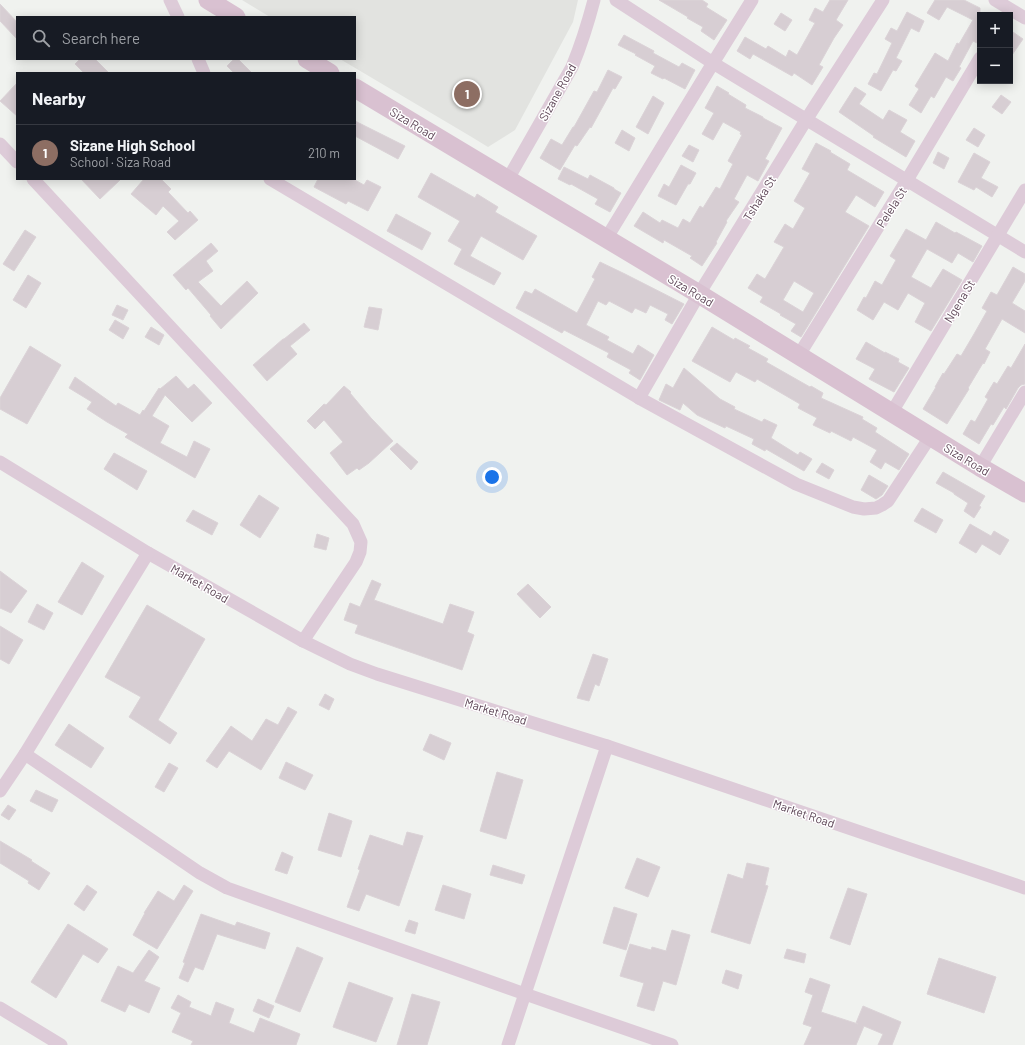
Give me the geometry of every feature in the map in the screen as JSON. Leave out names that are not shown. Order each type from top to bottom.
[{"type":"street","points":[[170,0],[178,16]]},
{"type":"street","points":[[208,0],[234,16]]},
{"type":"street","name":"Sizane Road","points":[[508,180],[572,67],[586,30],[594,0]]},
{"type":"street","points":[[616,0],[712,63],[1025,252]]},
{"type":"street","points":[[606,239],[712,63],[752,0]]},
{"type":"street","name":"Tshaka St","points":[[639,398],[699,294],[806,120],[883,0]]},
{"type":"street","points":[[995,0],[1007,12]]},
{"type":"street","points":[[1013,14],[1025,18]]},
{"type":"street","points":[[198,60],[204,72]]},
{"type":"street","points":[[308,60],[328,72]]},
{"type":"street","name":"Pelela St","points":[[799,355],[977,63]]},
{"type":"street","name":"Siza Road","points":[[356,89],[699,294],[892,412],[930,437],[1025,493]]},
{"type":"street","points":[[0,144],[16,161]]},
{"type":"street","points":[[34,180],[352,524],[361,542],[360,552],[356,562],[302,641]]},
{"type":"street","points":[[272,180],[639,398],[796,484],[853,507],[864,509],[876,508],[888,500],[930,437]]},
{"type":"street","name":"Ngena St","points":[[892,412],[1025,190]]},
{"type":"street","points":[[980,467],[1025,392]]},
{"type":"street","name":"Market Road","points":[[0,462],[148,553],[302,641],[350,664],[377,674],[607,746],[1025,888]]},
{"type":"street","points":[[0,791],[25,754],[148,553]]},
{"type":"street","points":[[508,1045],[607,746]]},
{"type":"street","points":[[25,754],[200,873],[227,888],[672,1045]]},
{"type":"street","points":[[0,1008],[61,1045]]},
{"type":"shaded area","points":[[242,0],[578,0],[573,22],[515,130],[488,147],[342,60],[356,60],[356,16],[268,16]]},
{"type":"building","points":[[659,0],[702,0],[708,4],[706,7],[727,20],[714,40],[701,31],[703,27]]},
{"type":"building","points":[[830,0],[848,0],[836,20],[843,25],[819,65],[823,67],[812,85],[794,73],[792,76],[753,54],[750,59],[737,51],[745,37],[766,49],[768,46],[786,57],[789,50],[797,55],[815,23],[809,20],[815,8],[823,12]]},
{"type":"building","points":[[935,0],[964,0],[980,8],[980,12],[977,12],[977,43],[973,41],[959,67],[961,68],[953,81],[946,77],[934,98],[931,96],[921,113],[909,105],[919,89],[915,86],[935,53],[948,61],[957,43],[959,44],[973,20],[947,7],[939,20],[927,13]]},
{"type":"building","points":[[0,4],[16,21],[16,38],[0,21]]},
{"type":"building","points":[[907,12],[924,21],[919,32],[911,28],[896,58],[902,61],[896,71],[893,70],[881,91],[868,84],[874,73],[877,74],[892,43],[885,39],[891,28],[897,31]]},
{"type":"building","points":[[781,13],[792,20],[785,31],[774,24]]},
{"type":"building","points":[[1013,32],[1023,39],[1013,54]]},
{"type":"building","points":[[624,35],[654,51],[653,53],[679,67],[682,63],[695,70],[685,89],[651,73],[655,66],[618,45]]},
{"type":"building","points":[[79,60],[96,60],[108,72],[83,72],[75,64]]},
{"type":"building","points":[[233,60],[239,60],[251,72],[233,72],[227,66]]},
{"type":"building","points":[[608,70],[622,77],[615,89],[613,88],[591,128],[590,127],[577,146],[575,145],[560,170],[540,158],[551,139],[562,145],[594,91],[597,92]]},
{"type":"building","points":[[16,84],[16,115],[0,101]]},
{"type":"building","points":[[717,86],[746,105],[745,108],[782,128],[765,159],[769,161],[758,181],[747,175],[734,199],[739,202],[726,221],[727,222],[716,242],[717,243],[702,266],[690,258],[692,256],[664,240],[663,243],[634,226],[643,212],[660,223],[662,220],[678,228],[683,219],[690,223],[700,206],[703,208],[716,187],[720,189],[733,164],[728,161],[742,135],[740,134],[741,132],[723,122],[713,140],[702,134],[714,113],[705,108]]},
{"type":"building","points":[[855,87],[866,94],[859,104],[883,120],[889,110],[907,120],[900,132],[915,141],[906,157],[873,137],[874,136],[839,112]]},
{"type":"building","points":[[1001,95],[1011,102],[1002,114],[992,107]]},
{"type":"building","points":[[653,96],[664,103],[648,134],[636,127]]},
{"type":"building","points":[[356,122],[405,146],[398,159],[356,137]]},
{"type":"building","points":[[974,128],[985,135],[978,147],[966,140]]},
{"type":"building","points":[[622,130],[635,138],[629,151],[615,143]]},
{"type":"building","points":[[816,143],[850,164],[847,170],[884,192],[875,207],[856,195],[845,212],[869,226],[801,337],[791,331],[796,324],[760,302],[763,297],[748,288],[757,274],[765,279],[784,247],[774,242],[785,224],[793,229],[805,208],[794,201],[810,173],[802,169]],"holes":[[[794,281],[814,293],[803,312],[783,300]]]},
{"type":"building","points":[[689,145],[699,150],[693,162],[682,156]]},
{"type":"building","points":[[938,152],[949,158],[944,169],[933,163]]},
{"type":"building","points":[[974,153],[990,162],[981,178],[998,187],[992,197],[976,187],[974,190],[958,182]]},
{"type":"building","points":[[681,165],[696,173],[676,205],[658,196],[664,184],[669,187]]},
{"type":"building","points":[[564,167],[588,179],[590,175],[621,193],[610,212],[595,204],[598,199],[571,184],[570,185],[558,179]]},
{"type":"building","points":[[431,173],[475,198],[477,194],[498,207],[495,212],[537,236],[523,260],[481,236],[470,256],[501,273],[494,285],[454,264],[462,249],[448,241],[460,221],[418,197]]},
{"type":"building","points":[[82,180],[120,180],[100,199]]},
{"type":"building","points":[[143,180],[162,180],[171,189],[168,192],[188,213],[190,211],[198,220],[175,240],[167,232],[179,221],[163,206],[156,215],[131,194]]},
{"type":"building","points":[[318,180],[355,180],[364,185],[367,180],[381,187],[368,211],[348,201],[346,204],[314,187]]},
{"type":"building","points":[[396,214],[431,233],[422,250],[387,231]]},
{"type":"building","points":[[936,222],[982,246],[973,262],[958,253],[952,263],[927,249],[911,277],[931,288],[943,269],[962,280],[931,331],[915,322],[925,303],[908,293],[898,310],[884,302],[873,320],[857,310],[864,297],[866,298],[875,281],[882,285],[896,260],[890,256],[906,229],[926,240]]},
{"type":"building","points":[[25,230],[36,237],[14,271],[3,264]]},
{"type":"building","points":[[211,243],[218,251],[206,261],[213,271],[198,282],[221,306],[247,281],[258,293],[221,329],[188,288],[186,290],[173,275]]},
{"type":"building","points":[[600,262],[684,304],[672,324],[665,320],[668,314],[650,305],[646,313],[635,308],[632,313],[609,301],[606,305],[598,301],[586,325],[609,337],[607,340],[633,354],[638,345],[654,355],[640,380],[629,373],[631,370],[607,357],[609,353],[564,330],[562,333],[516,308],[525,291],[532,294],[535,289],[577,313],[595,279],[592,277]]},
{"type":"building","points":[[1013,267],[1025,274],[1025,281],[1012,303],[1025,311],[1025,333],[1002,319],[985,349],[990,352],[984,364],[983,363],[947,424],[923,409],[943,373],[944,374],[957,354],[961,356],[974,334],[987,311],[982,308],[991,292],[997,295]]},
{"type":"building","points":[[28,275],[41,283],[26,308],[13,300]]},
{"type":"building","points":[[117,305],[128,310],[123,320],[112,315]]},
{"type":"building","points":[[369,307],[382,309],[378,330],[364,327]]},
{"type":"building","points":[[115,320],[129,328],[123,339],[109,330]]},
{"type":"building","points":[[304,323],[310,330],[290,346],[297,354],[267,381],[253,365]]},
{"type":"building","points":[[151,327],[164,335],[159,345],[145,337]]},
{"type":"building","points":[[712,327],[734,340],[735,338],[750,346],[748,348],[768,359],[766,362],[823,393],[821,398],[863,417],[862,419],[877,428],[875,432],[909,454],[899,470],[885,462],[881,469],[870,462],[877,450],[853,437],[851,441],[831,431],[830,433],[813,425],[817,418],[798,408],[800,404],[757,379],[755,382],[736,372],[730,382],[692,361]]},
{"type":"building","points":[[866,342],[899,359],[898,362],[909,368],[894,392],[869,379],[875,369],[856,359]]},
{"type":"building","points":[[1025,344],[1025,384],[1018,388],[1006,409],[1004,407],[993,425],[991,424],[979,444],[963,434],[971,420],[975,422],[988,399],[985,397],[994,382],[997,384],[1008,366],[1011,368]]},
{"type":"building","points":[[30,346],[61,365],[27,424],[0,409],[0,398]]},
{"type":"building","points":[[684,368],[720,399],[735,407],[734,409],[762,422],[764,419],[777,425],[771,438],[798,455],[800,452],[812,459],[804,471],[766,449],[765,451],[752,444],[754,439],[697,415],[683,403],[680,410],[659,400],[666,384],[673,388]]},
{"type":"building","points":[[176,376],[188,389],[194,384],[212,403],[192,422],[165,395],[152,416],[169,426],[160,443],[187,457],[194,441],[210,449],[195,478],[125,437],[128,434],[87,409],[92,402],[69,388],[75,377],[116,406],[118,403],[140,415],[159,388],[160,389]]},
{"type":"building","points":[[344,386],[351,392],[350,393],[371,418],[393,441],[369,463],[359,470],[357,468],[347,475],[330,453],[343,442],[324,420],[315,429],[307,421],[324,404],[326,405]]},
{"type":"building","points":[[397,443],[418,462],[411,470],[390,449]]},
{"type":"building","points":[[114,453],[147,471],[137,490],[104,469]]},
{"type":"building","points":[[822,463],[834,470],[829,479],[816,472]]},
{"type":"building","points":[[943,472],[985,496],[979,506],[981,507],[974,518],[964,511],[968,503],[936,483]]},
{"type":"building","points":[[869,475],[888,486],[882,495],[876,499],[861,490]]},
{"type":"building","points":[[259,495],[279,508],[260,538],[240,525]]},
{"type":"building","points":[[922,508],[943,520],[936,533],[914,521]]},
{"type":"building","points":[[193,510],[218,523],[212,535],[186,521]]},
{"type":"building","points":[[970,524],[991,536],[994,531],[1009,540],[1000,555],[982,544],[976,553],[959,543]]},
{"type":"building","points":[[317,534],[329,538],[326,550],[314,547]]},
{"type":"building","points":[[82,562],[104,576],[82,615],[58,602]]},
{"type":"building","points":[[0,571],[27,591],[11,613],[0,608]]},
{"type":"building","points":[[372,580],[381,584],[374,600],[443,624],[450,604],[474,612],[467,632],[474,635],[462,670],[355,633],[358,625],[344,620],[350,603],[360,607]]},
{"type":"building","points":[[528,584],[551,607],[540,618],[517,594]]},
{"type":"building","points":[[37,604],[53,613],[44,630],[28,622]]},
{"type":"building","points":[[147,605],[205,639],[158,720],[177,733],[170,744],[129,717],[141,697],[105,677]]},
{"type":"building","points":[[0,626],[23,640],[9,664],[0,659]]},
{"type":"building","points":[[593,654],[608,659],[599,686],[595,684],[589,701],[577,698]]},
{"type":"building","points":[[325,694],[334,699],[329,710],[319,705]]},
{"type":"building","points":[[288,707],[297,712],[261,770],[229,751],[217,768],[206,761],[231,726],[252,741],[266,719],[278,725]]},
{"type":"building","points":[[69,724],[104,748],[91,768],[55,745]]},
{"type":"building","points":[[430,734],[451,743],[444,760],[423,750]]},
{"type":"building","points":[[286,762],[313,775],[305,790],[279,778]]},
{"type":"building","points":[[169,763],[178,768],[164,792],[155,787]]},
{"type":"building","points":[[497,772],[523,780],[506,839],[480,831]]},
{"type":"building","points":[[36,790],[58,800],[52,812],[30,801]]},
{"type":"building","points":[[8,805],[16,810],[9,820],[1,815]]},
{"type":"building","points":[[329,813],[352,821],[341,857],[318,850]]},
{"type":"building","points":[[407,832],[423,836],[399,906],[366,894],[359,911],[347,907],[370,835],[403,846]]},
{"type":"building","points":[[0,841],[32,860],[31,861],[50,873],[39,890],[28,883],[29,881],[0,863]]},
{"type":"building","points":[[282,852],[293,857],[287,874],[275,870]]},
{"type":"building","points":[[637,858],[660,867],[648,897],[625,888]]},
{"type":"building","points":[[747,863],[769,868],[765,885],[768,886],[750,944],[711,932],[728,874],[743,879]]},
{"type":"building","points":[[493,865],[525,875],[522,884],[490,875]]},
{"type":"building","points":[[87,885],[97,892],[84,911],[74,904]]},
{"type":"building","points":[[184,885],[193,891],[157,949],[133,935],[144,913],[158,891],[174,901]]},
{"type":"building","points":[[443,885],[471,894],[464,919],[435,910]]},
{"type":"building","points":[[848,888],[867,894],[850,945],[830,938]]},
{"type":"building","points":[[614,907],[637,914],[626,950],[603,943]]},
{"type":"building","points":[[201,914],[235,926],[237,922],[270,933],[265,949],[217,934],[203,970],[195,967],[188,982],[179,978],[185,963],[183,962]]},
{"type":"building","points":[[409,920],[418,923],[415,934],[405,931]]},
{"type":"building","points":[[68,924],[108,949],[98,963],[83,954],[56,998],[31,982]]},
{"type":"building","points":[[672,930],[690,935],[676,985],[663,981],[654,1011],[637,1006],[644,983],[620,976],[630,944],[651,950],[652,947],[666,951]]},
{"type":"building","points":[[297,947],[323,958],[300,1012],[275,1002]]},
{"type":"building","points":[[787,949],[806,954],[804,963],[784,958]]},
{"type":"building","points":[[149,950],[159,957],[144,981],[160,988],[149,1013],[129,1004],[125,1012],[101,1001],[118,966],[133,973]]},
{"type":"building","points":[[939,958],[996,977],[984,1013],[927,994]]},
{"type":"building","points":[[726,970],[742,975],[738,989],[722,983]]},
{"type":"building","points":[[810,978],[830,985],[821,1012],[858,1024],[856,1023],[863,1006],[901,1022],[892,1045],[878,1045],[883,1034],[864,1026],[856,1045],[804,1045],[812,1027],[803,1024],[813,995],[805,992]]},
{"type":"building","points":[[349,982],[393,998],[376,1042],[333,1027]]},
{"type":"building","points":[[412,994],[440,1002],[427,1045],[397,1045]]},
{"type":"building","points":[[178,995],[191,1002],[189,1007],[211,1016],[216,1002],[234,1009],[229,1023],[254,1033],[260,1018],[300,1034],[296,1045],[191,1045],[193,1041],[172,1032],[181,1013],[171,1008]]},
{"type":"building","points":[[258,999],[274,1006],[269,1018],[253,1011]]},
{"type":"place","name":"Sizane High School","points":[[467,94]]}]
